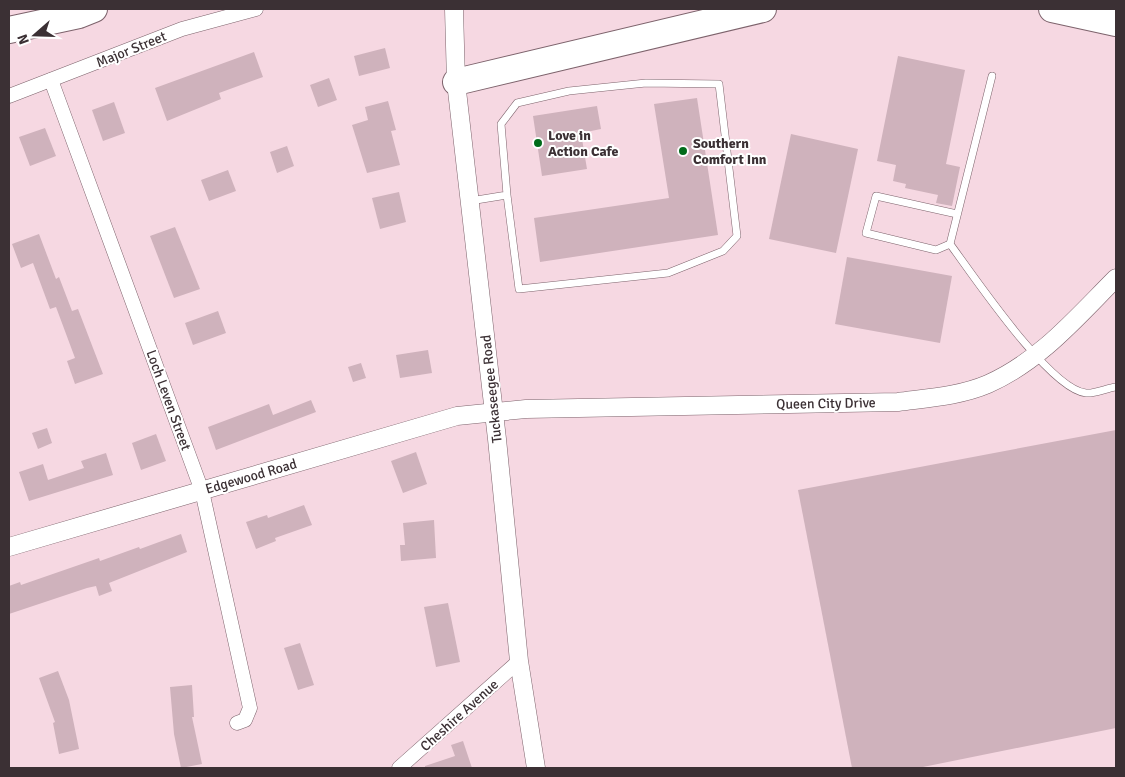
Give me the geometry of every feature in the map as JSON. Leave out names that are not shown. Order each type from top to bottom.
[{"type":"highway","points":[[16,9],[80,9]]},
{"type":"highway","points":[[9,30],[78,15],[94,9]]},
{"type":"highway","points":[[456,82],[763,9]]},
{"type":"highway","points":[[1052,9],[1116,23]]},
{"type":"street","name":"Major Street","points":[[9,96],[182,29],[256,9]]},
{"type":"street","name":"Tuckaseegee Road","points":[[454,9],[456,82],[494,412],[519,661],[536,768]]},
{"type":"street","name":"Loch Leven Street","points":[[52,80],[202,490],[250,708],[245,720],[237,723]]},
{"type":"street","name":"Queen City Drive","points":[[494,412],[643,405],[898,402],[939,397],[986,385],[1010,373],[1035,356],[1061,334],[1116,278]]},
{"type":"street","name":"Edgewood Road","points":[[9,547],[457,416],[494,412]]},
{"type":"street","name":"Cheshire Avenue","points":[[399,768],[519,661]]},
{"type":"lane","points":[[950,244],[992,76]]},
{"type":"lane","points":[[646,83],[719,84],[737,236],[723,251],[668,273],[519,289],[507,195],[500,124],[517,103],[569,91],[646,83]]},
{"type":"lane","points":[[470,201],[507,195]]},
{"type":"lane","points":[[950,244],[936,250],[866,233],[876,196],[957,214]]},
{"type":"lane","points":[[950,244],[1035,356],[1060,380],[1086,393],[1116,387]]},
{"type":"building","points":[[385,48],[390,68],[359,76],[354,56]]},
{"type":"building","points":[[254,52],[263,77],[219,93],[221,99],[167,121],[155,88]]},
{"type":"building","points":[[898,56],[965,70],[946,164],[960,167],[952,206],[936,203],[938,195],[905,188],[906,184],[893,181],[896,165],[877,161]]},
{"type":"building","points":[[329,78],[337,100],[318,107],[310,85]]},
{"type":"building","name":"Southern Comfort Inn","points":[[697,98],[718,235],[540,262],[534,218],[669,198],[654,104]]},
{"type":"building","points":[[388,101],[396,130],[391,131],[400,165],[367,173],[352,125],[368,120],[365,107]]},
{"type":"building","points":[[114,102],[125,133],[103,141],[92,110]]},
{"type":"building","points":[[597,106],[601,129],[581,133],[587,169],[542,176],[533,116]]},
{"type":"building","points":[[45,128],[56,156],[30,166],[19,137]]},
{"type":"building","points":[[791,134],[858,149],[836,253],[769,239]]},
{"type":"building","points":[[287,146],[294,166],[277,173],[270,152]]},
{"type":"building","points":[[228,170],[236,191],[209,201],[201,180]]},
{"type":"building","points":[[399,192],[406,222],[380,229],[372,198]]},
{"type":"building","points":[[175,227],[200,289],[174,298],[150,236]]},
{"type":"building","points":[[39,234],[56,279],[59,277],[72,311],[78,309],[103,374],[75,384],[67,361],[75,358],[56,307],[50,309],[33,263],[21,268],[12,244]]},
{"type":"building","points":[[847,257],[952,276],[940,343],[835,324]]},
{"type":"building","points":[[218,311],[226,333],[193,345],[185,323]]},
{"type":"building","points":[[428,350],[432,373],[400,378],[396,355]]},
{"type":"building","points":[[361,363],[366,378],[353,382],[348,367]]},
{"type":"building","points":[[311,400],[316,412],[216,450],[208,427],[269,404],[273,415]]},
{"type":"building","points":[[47,428],[52,443],[38,449],[32,433]]},
{"type":"building","points":[[1116,430],[1116,728],[918,768],[852,768],[798,490]]},
{"type":"building","points":[[156,434],[166,461],[141,470],[132,443]]},
{"type":"building","points":[[416,452],[427,484],[403,493],[391,461]]},
{"type":"building","points":[[106,453],[113,475],[29,501],[19,472],[43,464],[48,480],[84,468],[81,461]]},
{"type":"building","points":[[304,505],[312,525],[275,538],[276,541],[256,549],[246,522],[267,515],[268,518]]},
{"type":"building","points":[[434,520],[436,558],[401,561],[400,545],[405,545],[403,523]]},
{"type":"building","points":[[181,534],[187,552],[109,583],[112,591],[99,596],[96,586],[87,588],[9,614],[9,586],[20,582],[21,585],[99,558],[100,561]]},
{"type":"building","points":[[448,603],[460,662],[436,667],[424,607]]},
{"type":"building","points":[[300,643],[314,685],[298,690],[284,648]]},
{"type":"building","points":[[58,671],[69,700],[79,749],[59,754],[53,723],[55,722],[39,678]]},
{"type":"building","points":[[192,685],[194,717],[192,717],[202,764],[181,768],[174,734],[170,687]]},
{"type":"building","points":[[463,741],[472,768],[425,768],[425,766],[455,756],[451,745]]},
{"type":"place","name":"Love in Action Cafe","points":[[538,143]]},
{"type":"place","name":"Southern Comfort Inn","points":[[683,151]]}]
